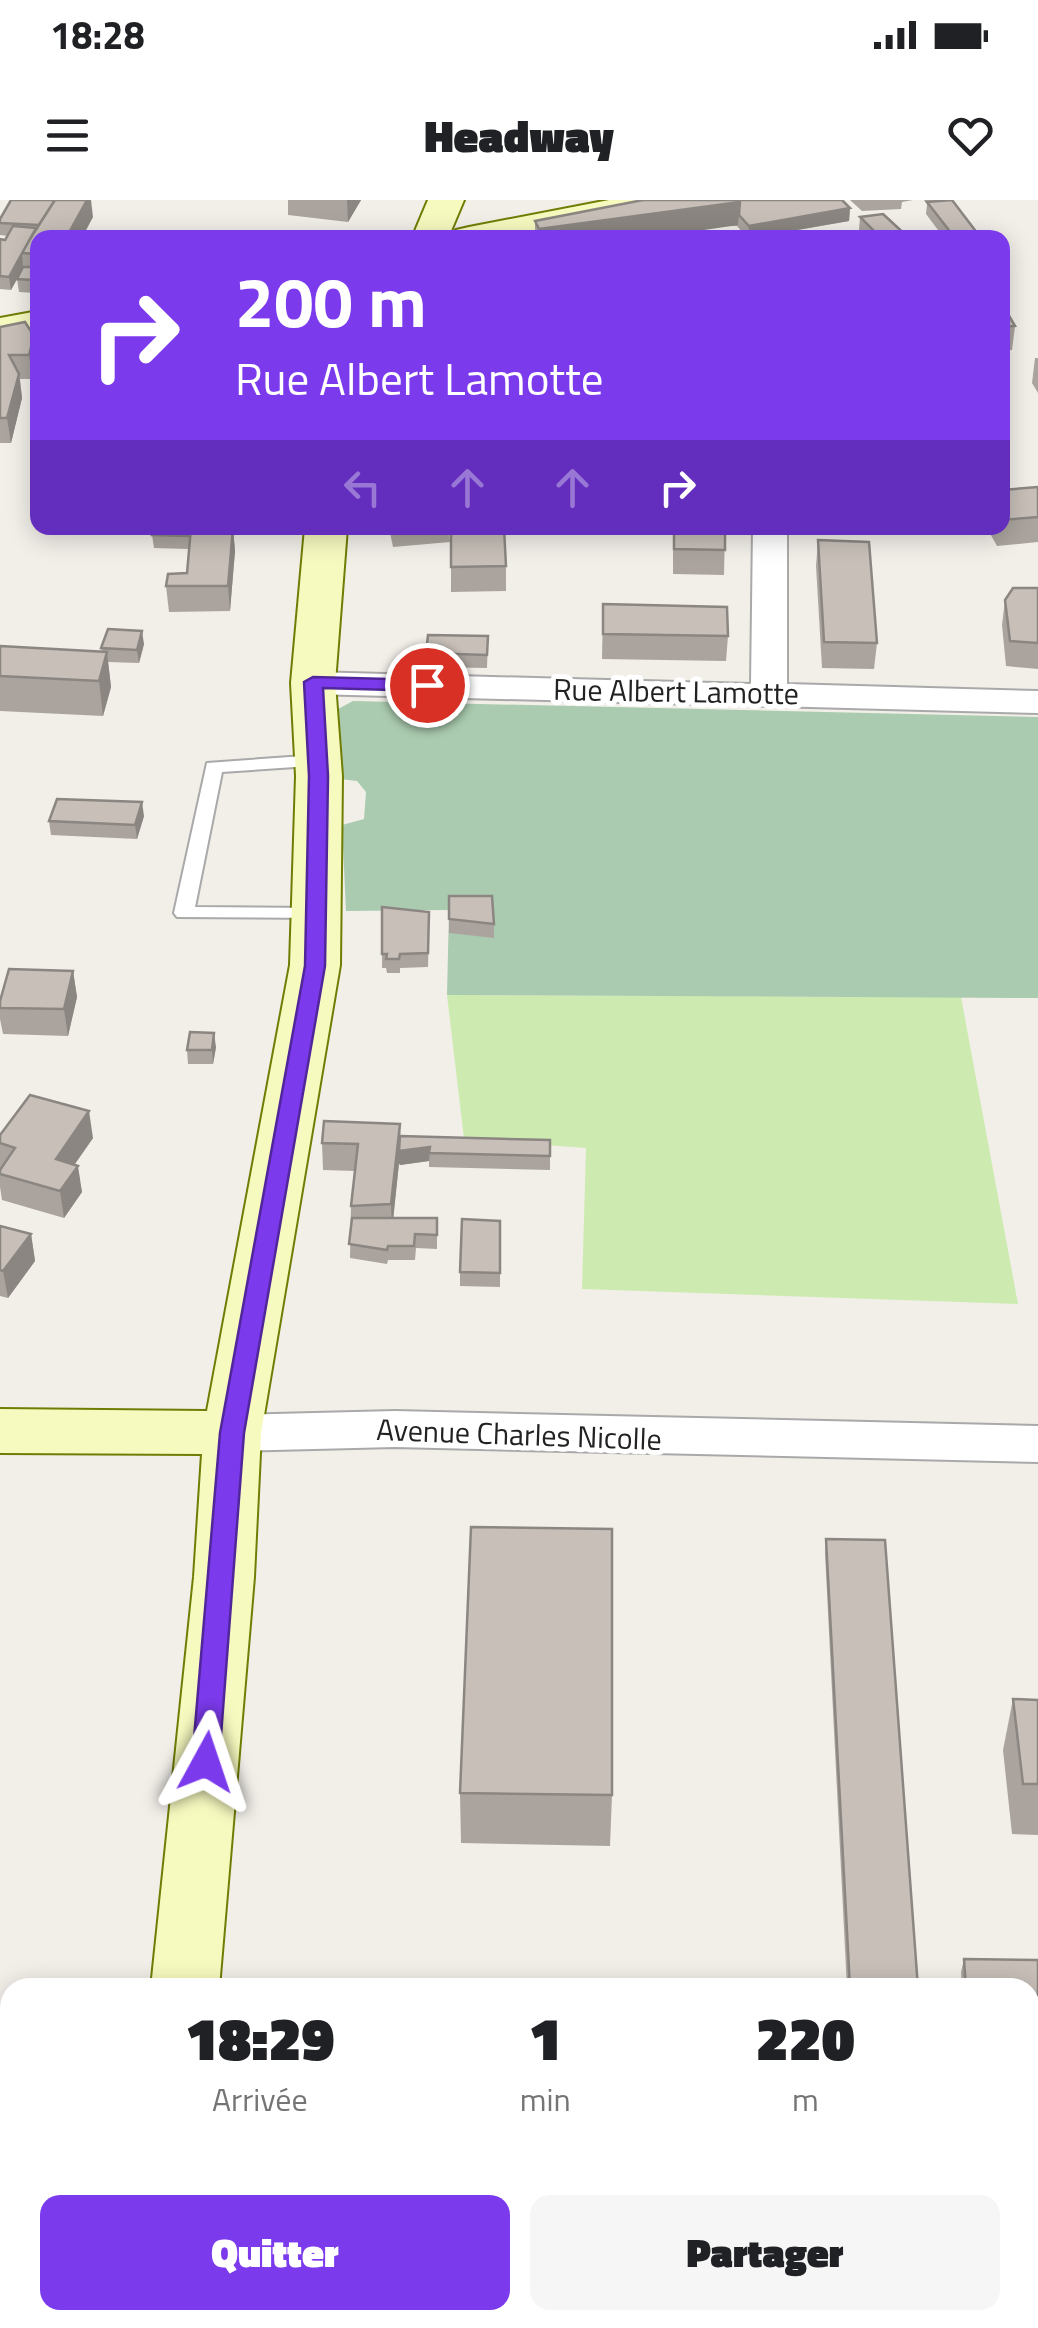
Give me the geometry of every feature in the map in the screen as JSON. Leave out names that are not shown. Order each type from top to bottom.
[{"type":"street","points":[[433,230],[446,200]]},
{"type":"street","points":[[510,230],[664,200]]},
{"type":"street","points":[[0,330],[30,324]]},
{"type":"street","points":[[185,1978],[224,1576],[232,1433],[315,966],[318,761],[313,682],[325,535]]},
{"type":"street","points":[[769,693],[770,535]]},
{"type":"street","name":"Rue Albert Lamotte","points":[[313,682],[1038,702]]},
{"type":"street","name":"Avenue Charles Nicolle","points":[[0,1431],[232,1433],[395,1429],[1038,1444]]},
{"type":"lane","points":[[316,914],[184,913],[214,767],[318,761]]},
{"type":"green space","points":[[353,701],[1038,717],[1038,998],[447,995],[449,910],[346,911],[342,825],[364,819],[366,792],[357,781],[340,779],[338,709]]},
{"type":"green space","points":[[447,995],[961,997],[1018,1304],[582,1289],[586,1148],[464,1139]]},
{"type":"building","points":[[11,200],[55,200],[39,225],[0,223]]},
{"type":"building","points":[[55,200],[87,200],[70,230],[36,230]]},
{"type":"building","points":[[643,200],[740,202],[539,229],[535,221]]},
{"type":"building","points":[[738,200],[842,200],[850,208],[749,226],[739,215]]},
{"type":"building","points":[[952,200],[975,230],[949,230],[927,202]]},
{"type":"building","points":[[883,214],[900,230],[873,230],[860,217]]},
{"type":"building","points":[[13,226],[36,228],[30,230],[30,239],[9,277],[0,276],[0,239],[5,240]]},
{"type":"building","points":[[30,239],[30,254],[21,253]]},
{"type":"building","points":[[23,267],[30,267],[30,280],[17,279]]},
{"type":"building","points":[[25,322],[30,330],[29,355],[9,355],[19,374],[7,418],[0,418],[0,327]]},
{"type":"building","points":[[1038,487],[1038,517],[1010,519],[1010,489]]},
{"type":"building","points":[[190,535],[232,535],[228,586],[166,586],[168,574],[187,573]]},
{"type":"building","points":[[451,535],[504,535],[506,566],[451,567]]},
{"type":"building","points":[[674,535],[725,535],[725,550],[674,549]]},
{"type":"building","points":[[818,540],[869,542],[877,643],[824,642]]},
{"type":"building","points":[[1013,588],[1038,588],[1038,643],[1010,641],[1005,600]]},
{"type":"building","points":[[603,604],[727,607],[728,636],[603,634]]},
{"type":"building","points":[[108,629],[142,631],[137,650],[101,648]]},
{"type":"building","points":[[428,635],[488,636],[487,655],[426,653]]},
{"type":"building","points":[[0,646],[107,652],[99,681],[0,676]]},
{"type":"building","points":[[57,799],[142,802],[135,825],[49,821]]},
{"type":"building","points":[[449,896],[492,896],[494,924],[449,919]]},
{"type":"building","points":[[382,907],[429,912],[428,953],[386,959],[387,954],[382,954]]},
{"type":"building","points":[[9,969],[73,971],[64,1009],[0,1008]]},
{"type":"building","points":[[190,1032],[214,1033],[212,1050],[187,1050]]},
{"type":"building","points":[[30,1095],[89,1111],[56,1159],[78,1166],[60,1191],[0,1174],[15,1148],[0,1143],[0,1135]]},
{"type":"building","points":[[324,1121],[400,1124],[391,1204],[351,1206],[358,1144],[322,1143]]},
{"type":"building","points":[[400,1136],[550,1140],[550,1156],[429,1153],[430,1147],[399,1151]]},
{"type":"building","points":[[352,1218],[437,1218],[437,1235],[415,1234],[414,1246],[388,1246],[387,1250],[349,1244]]},
{"type":"building","points":[[462,1219],[500,1221],[500,1273],[460,1272]]},
{"type":"building","points":[[0,1226],[31,1234],[3,1271],[0,1270]]},
{"type":"building","points":[[471,1527],[612,1529],[612,1795],[460,1793]]},
{"type":"building","points":[[826,1539],[885,1540],[917,1978],[849,1978]]},
{"type":"building","points":[[1013,1699],[1038,1700],[1038,1784],[1023,1784]]},
{"type":"building","points":[[964,1959],[1038,1960],[1038,1978],[965,1978]]},
{"type":"route","points":[[206,1762],[224,1576],[232,1433],[315,966],[319,776],[313,682],[427,685]]}]
